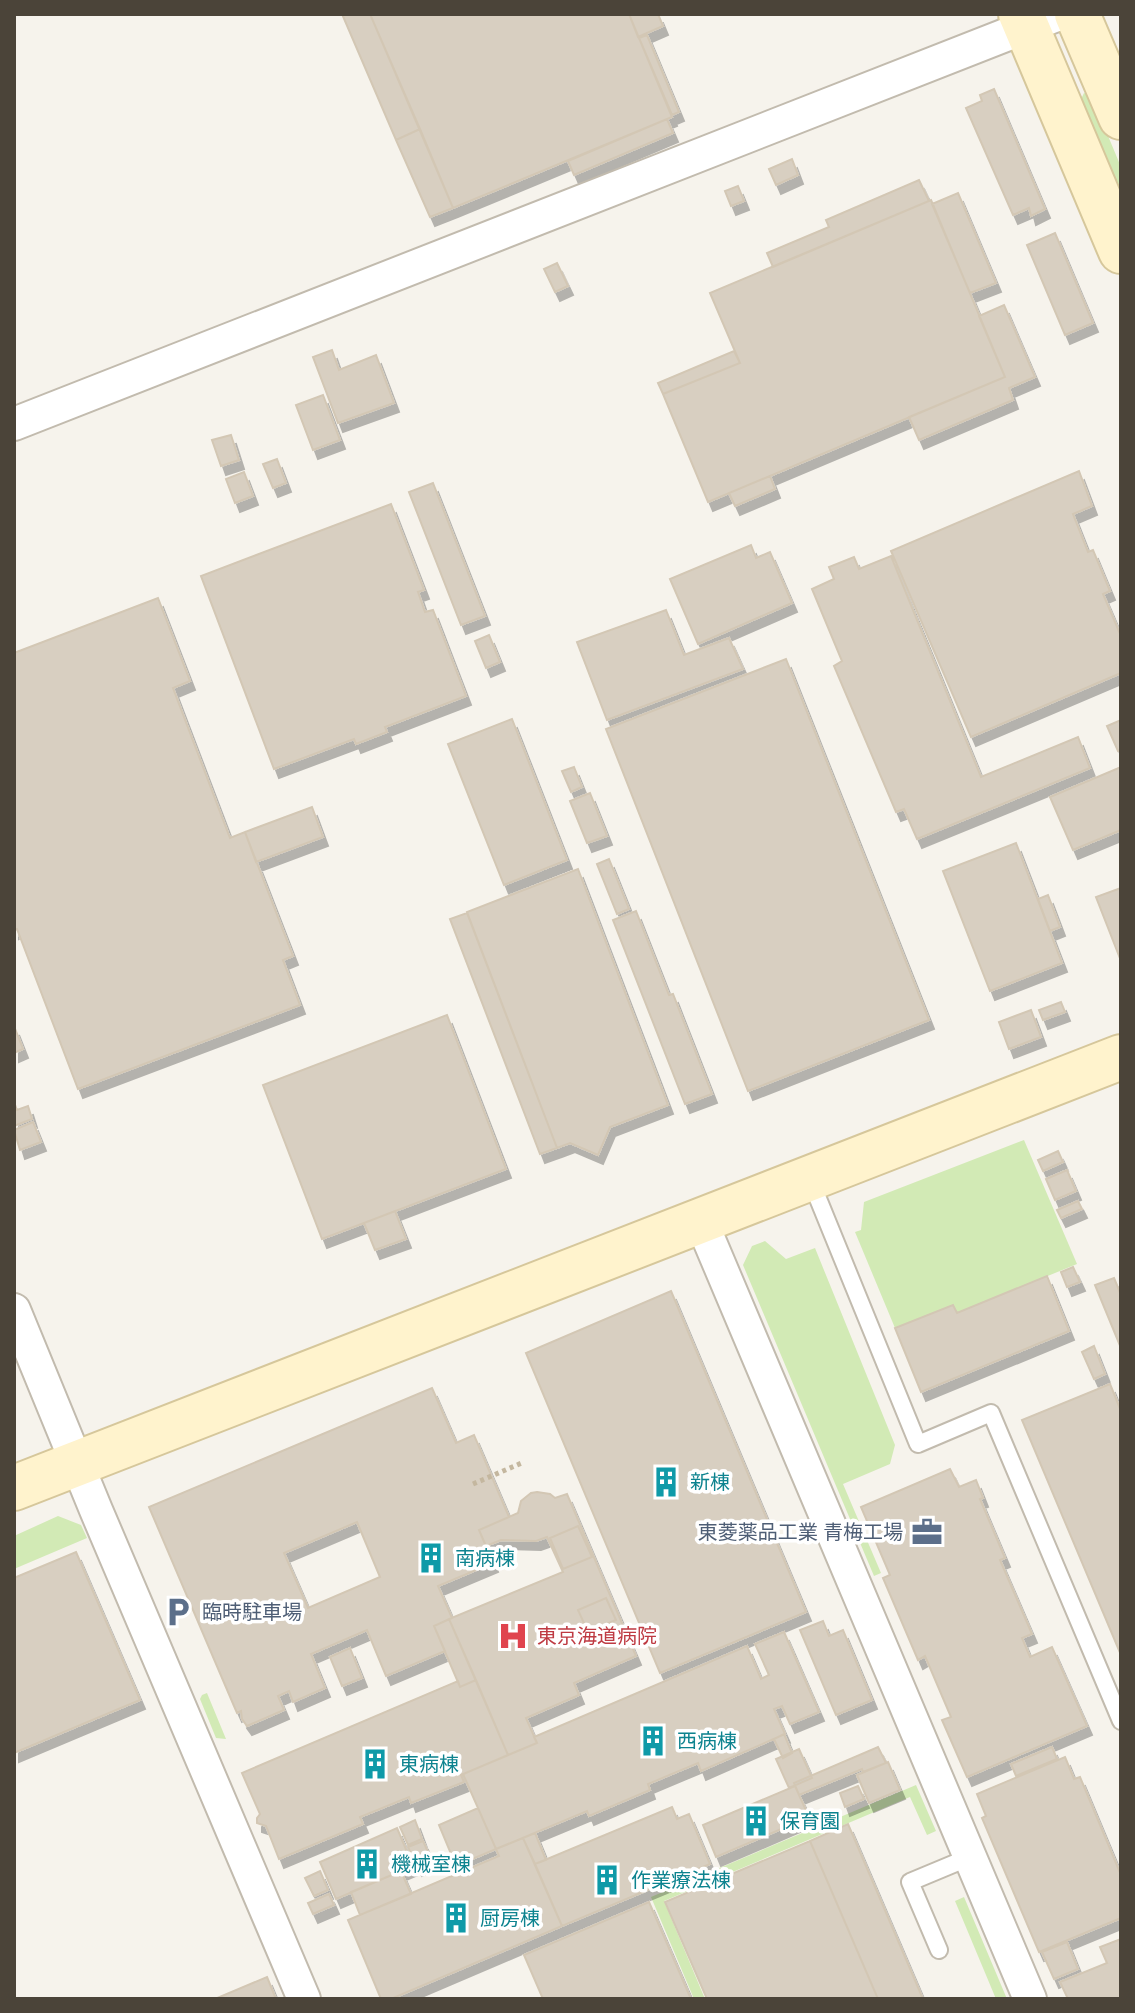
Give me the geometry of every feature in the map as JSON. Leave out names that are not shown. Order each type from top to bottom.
[{"type":"street","points":[[1077,14],[1121,117]]},
{"type":"street","points":[[14,424],[1035,18],[1121,251]]},
{"type":"street","points":[[14,1488],[1121,1057]]},
{"type":"street","points":[[701,1221],[1030,1999]]},
{"type":"street","points":[[14,1310],[304,1999]]},
{"type":"lane","points":[[810,1178],[918,1444],[991,1413],[1121,1721]]},
{"type":"lane","points":[[939,1950],[910,1882],[970,1857]]},
{"type":"path","points":[[473,1484],[524,1462]]},
{"type":"green space","points":[[1084,93],[1091,95],[1121,167],[1121,192],[1081,99]]},
{"type":"green space","points":[[1024,1140],[1077,1264],[957,1313],[953,1305],[895,1328],[855,1232],[861,1230],[864,1202]]},
{"type":"green space","points":[[765,1241],[786,1259],[815,1248],[895,1445],[890,1464],[843,1484],[881,1573],[874,1576],[743,1265],[752,1246]]},
{"type":"green space","points":[[58,1516],[81,1525],[87,1538],[14,1569],[14,1536]]},
{"type":"green space","points":[[207,1693],[226,1739],[216,1738],[200,1699]]},
{"type":"green space","points":[[916,1785],[936,1831],[927,1835],[910,1797],[664,1901],[705,1999],[694,1999],[651,1897]]},
{"type":"green space","points":[[964,1897],[1007,1999],[996,1999],[955,1901]]},
{"type":"building","points":[[342,14],[370,14],[420,129],[396,140]]},
{"type":"building","points":[[370,14],[629,14],[672,117],[453,208]]},
{"type":"building","points":[[629,14],[658,14],[663,26],[638,37]]},
{"type":"building","points":[[647,35],[679,112],[672,115],[639,38]]},
{"type":"building","points":[[994,89],[1045,209],[1031,216],[1029,208],[1013,215],[966,108],[982,101],[980,95]]},
{"type":"building","points":[[667,119],[673,133],[574,175],[568,161]]},
{"type":"building","points":[[420,129],[453,208],[430,217],[396,140]]},
{"type":"building","points":[[792,159],[798,175],[776,185],[769,169]]},
{"type":"building","points":[[919,180],[929,201],[773,267],[767,253],[829,227],[826,220]]},
{"type":"building","points":[[738,186],[744,201],[731,206],[725,191]]},
{"type":"building","points":[[958,193],[996,283],[970,293],[932,204]]},
{"type":"building","points":[[931,200],[1005,377],[708,502],[663,394],[740,363],[710,293]]},
{"type":"building","points":[[1055,233],[1093,323],[1065,335],[1027,245]]},
{"type":"building","points":[[557,263],[568,286],[555,292],[544,269]]},
{"type":"building","points":[[1004,305],[1035,377],[1009,388],[1013,400],[919,440],[909,417],[1005,377],[979,316]]},
{"type":"building","points":[[332,350],[339,370],[376,355],[394,403],[338,423],[313,357]]},
{"type":"building","points":[[734,351],[740,363],[663,394],[658,383]]},
{"type":"building","points":[[323,395],[340,440],[313,450],[296,405]]},
{"type":"building","points":[[231,435],[239,460],[221,466],[212,440]]},
{"type":"building","points":[[277,459],[286,483],[273,488],[263,464]]},
{"type":"building","points":[[1079,471],[1092,506],[1073,514],[1088,552],[1093,550],[1110,591],[1103,594],[1121,636],[1121,673],[971,737],[891,551]]},
{"type":"building","points":[[244,472],[253,496],[235,503],[226,479]]},
{"type":"building","points":[[770,476],[775,489],[735,506],[729,493]]},
{"type":"building","points":[[433,483],[485,616],[461,625],[409,492]]},
{"type":"building","points":[[391,504],[424,590],[418,592],[425,612],[433,610],[466,696],[385,727],[387,732],[356,744],[354,739],[274,769],[201,576]]},
{"type":"building","points":[[751,545],[756,558],[770,552],[792,603],[698,644],[670,579]]},
{"type":"building","points":[[891,556],[981,777],[1078,737],[1090,768],[917,839],[904,809],[896,812],[834,666],[842,661],[812,589],[834,579],[829,567],[854,557],[859,569]]},
{"type":"building","points":[[158,598],[190,681],[173,688],[230,838],[245,832],[293,956],[283,960],[300,1005],[78,1089],[17,929],[14,930],[14,653]]},
{"type":"building","points":[[666,610],[684,655],[729,638],[743,669],[607,720],[577,642]]},
{"type":"building","points":[[489,635],[500,662],[486,668],[475,641]]},
{"type":"building","points":[[786,659],[929,1020],[748,1091],[606,729]]},
{"type":"building","points":[[512,719],[567,860],[504,885],[448,744]]},
{"type":"building","points":[[1121,720],[1121,750],[1118,751],[1107,726]]},
{"type":"building","points":[[574,767],[582,787],[571,792],[562,771]]},
{"type":"building","points":[[1121,767],[1121,830],[1073,850],[1050,797]]},
{"type":"building","points":[[590,793],[607,836],[587,843],[570,801]]},
{"type":"building","points":[[312,807],[323,837],[256,862],[245,832]]},
{"type":"building","points":[[1016,843],[1062,963],[990,991],[943,871]]},
{"type":"building","points":[[609,859],[629,909],[617,914],[597,864]]},
{"type":"building","points":[[578,869],[668,1105],[610,1127],[598,1155],[570,1143],[557,1148],[467,912]]},
{"type":"building","points":[[1121,888],[1121,961],[1096,897]]},
{"type":"building","points":[[1048,895],[1060,927],[1050,931],[1038,899]]},
{"type":"building","points":[[636,911],[712,1094],[685,1104],[613,920]]},
{"type":"building","points":[[467,913],[557,1148],[540,1154],[450,919]]},
{"type":"building","points":[[1061,1002],[1065,1012],[1043,1020],[1039,1010]]},
{"type":"building","points":[[1031,1010],[1041,1037],[1009,1049],[999,1022]]},
{"type":"building","points":[[447,1015],[506,1169],[322,1239],[263,1085]]},
{"type":"building","points":[[14,1026],[23,1049],[14,1053]]},
{"type":"building","points":[[14,1102],[17,1110],[28,1106],[32,1119],[14,1126]]},
{"type":"building","points":[[33,1122],[41,1142],[20,1150],[14,1130]]},
{"type":"building","points":[[1058,1151],[1063,1162],[1043,1171],[1038,1160]]},
{"type":"building","points":[[1067,1170],[1076,1191],[1055,1200],[1046,1179]]},
{"type":"building","points":[[1078,1201],[1082,1209],[1061,1218],[1057,1210]]},
{"type":"building","points":[[395,1211],[406,1239],[375,1250],[364,1223]]},
{"type":"building","points":[[1073,1267],[1080,1282],[1067,1287],[1061,1272]]},
{"type":"building","points":[[1047,1276],[1069,1331],[921,1392],[895,1328],[953,1305],[957,1313]]},
{"type":"building","points":[[1114,1278],[1121,1295],[1121,1348],[1095,1285]]},
{"type":"building","name":"新棟","points":[[671,1291],[806,1612],[660,1673],[526,1353]]},
{"type":"building","points":[[1094,1346],[1105,1374],[1094,1379],[1082,1352]]},
{"type":"building","points":[[1110,1384],[1121,1411],[1121,1655],[1022,1420]]},
{"type":"building","name":"南病棟","points":[[432,1388],[456,1443],[474,1435],[509,1517],[479,1530],[493,1563],[438,1586],[452,1618],[434,1626],[445,1651],[386,1676],[367,1630],[311,1654],[325,1688],[293,1702],[289,1691],[278,1696],[284,1710],[247,1726],[241,1711],[237,1713],[149,1507]],"holes":[[[357,1522],[380,1577],[308,1608],[284,1553]]]},
{"type":"building","points":[[950,1469],[959,1487],[976,1480],[983,1498],[980,1499],[1005,1558],[1000,1560],[1032,1634],[1022,1638],[1030,1657],[1052,1647],[1087,1726],[967,1777],[942,1720],[951,1717],[925,1656],[918,1660],[883,1578],[890,1575],[861,1507]]},
{"type":"building","points":[[531,1493],[550,1494],[555,1498],[567,1494],[636,1656],[574,1683],[579,1695],[526,1718],[537,1743],[508,1755],[449,1619],[563,1572],[547,1537],[536,1541],[501,1540],[486,1546],[479,1530],[518,1513],[521,1501]],"holes":[[[578,1526],[592,1557],[563,1569],[550,1538]],[[606,1598],[616,1620],[588,1632],[578,1610]]]},
{"type":"building","points":[[578,1526],[592,1557],[563,1569],[550,1538]]},
{"type":"building","points":[[76,1552],[140,1700],[14,1753],[14,1578]]},
{"type":"building","points":[[606,1598],[616,1620],[588,1632],[578,1610]]},
{"type":"building","points":[[449,1619],[476,1680],[460,1687],[434,1626]]},
{"type":"building","points":[[823,1621],[829,1636],[843,1630],[872,1700],[836,1715],[800,1630]]},
{"type":"building","name":"西病棟","points":[[784,1632],[819,1712],[790,1724],[782,1706],[774,1709],[785,1734],[701,1771],[698,1763],[648,1784],[650,1790],[589,1816],[587,1811],[496,1849],[463,1774],[537,1743],[534,1737],[747,1646],[761,1679],[769,1675],[755,1644]]},
{"type":"building","points":[[350,1648],[362,1678],[342,1686],[330,1657]]},
{"type":"building","name":"東病棟","points":[[476,1680],[508,1755],[461,1775],[464,1782],[411,1803],[409,1797],[360,1817],[363,1824],[279,1859],[266,1826],[257,1823],[260,1814],[242,1773],[458,1681],[460,1687]]},
{"type":"building","points":[[784,1734],[792,1753],[783,1758],[774,1739]]},
{"type":"building","points":[[878,1747],[886,1763],[863,1772],[862,1769],[799,1795],[794,1783]]},
{"type":"building","points":[[1052,1747],[1057,1759],[1016,1776],[1011,1764]]},
{"type":"building","points":[[799,1749],[812,1778],[789,1788],[776,1759]]},
{"type":"building","points":[[1065,1757],[1074,1779],[1080,1777],[1121,1875],[1121,1918],[1039,1952],[982,1818],[986,1816],[977,1794]]},
{"type":"building","points":[[888,1762],[900,1790],[869,1803],[857,1775]]},
{"type":"building","name":"保育園","points":[[795,1786],[809,1817],[716,1857],[703,1825]]},
{"type":"building","points":[[858,1786],[864,1799],[845,1807],[840,1793]]},
{"type":"building","name":"作業療法棟","points":[[672,1807],[677,1819],[689,1814],[710,1864],[562,1926],[535,1864]]},
{"type":"building","points":[[478,1808],[496,1849],[456,1866],[439,1825]]},
{"type":"building","points":[[415,1820],[422,1839],[408,1845],[400,1827]]},
{"type":"building","points":[[848,1824],[923,1999],[878,1999],[810,1841]]},
{"type":"building","name":"機械室棟","points":[[397,1828],[413,1866],[336,1899],[320,1862]]},
{"type":"building","points":[[535,1833],[546,1860],[535,1864],[523,1838]]},
{"type":"building","name":"厨房棟","points":[[523,1838],[562,1926],[391,1999],[381,1999],[348,1920],[499,1856],[496,1849]]},
{"type":"building","points":[[423,1841],[432,1861],[417,1867],[408,1847]]},
{"type":"building","points":[[810,1841],[878,1999],[707,1999],[665,1902]]},
{"type":"building","points":[[320,1871],[328,1890],[314,1896],[305,1878]]},
{"type":"building","points":[[401,1871],[411,1894],[360,1915],[351,1892]]},
{"type":"building","points":[[329,1894],[334,1905],[313,1914],[308,1903]]},
{"type":"building","points":[[649,1902],[691,1999],[543,1999],[524,1955]]},
{"type":"building","points":[[1121,1939],[1121,1999],[1068,1999],[1060,1982],[1107,1963],[1100,1947]]},
{"type":"building","points":[[1067,1942],[1078,1969],[1054,1979],[1042,1952]]},
{"type":"building","points":[[267,1977],[276,1999],[215,1999]]},
{"type":"place","name":"新棟","points":[[666,1482]]},
{"type":"place","name":"東菱薬品工業 青梅工場","points":[[927,1532]]},
{"type":"place","name":"南病棟","points":[[431,1558]]},
{"type":"place","name":"臨時駐車場","points":[[178,1612]]},
{"type":"place","name":"東京海道病院","points":[[513,1636]]},
{"type":"place","name":"西病棟","points":[[653,1741]]},
{"type":"place","name":"東病棟","points":[[375,1764]]},
{"type":"place","name":"保育園","points":[[756,1821]]},
{"type":"place","name":"機械室棟","points":[[367,1864]]},
{"type":"place","name":"作業療法棟","points":[[607,1880]]},
{"type":"place","name":"厨房棟","points":[[456,1918]]}]
